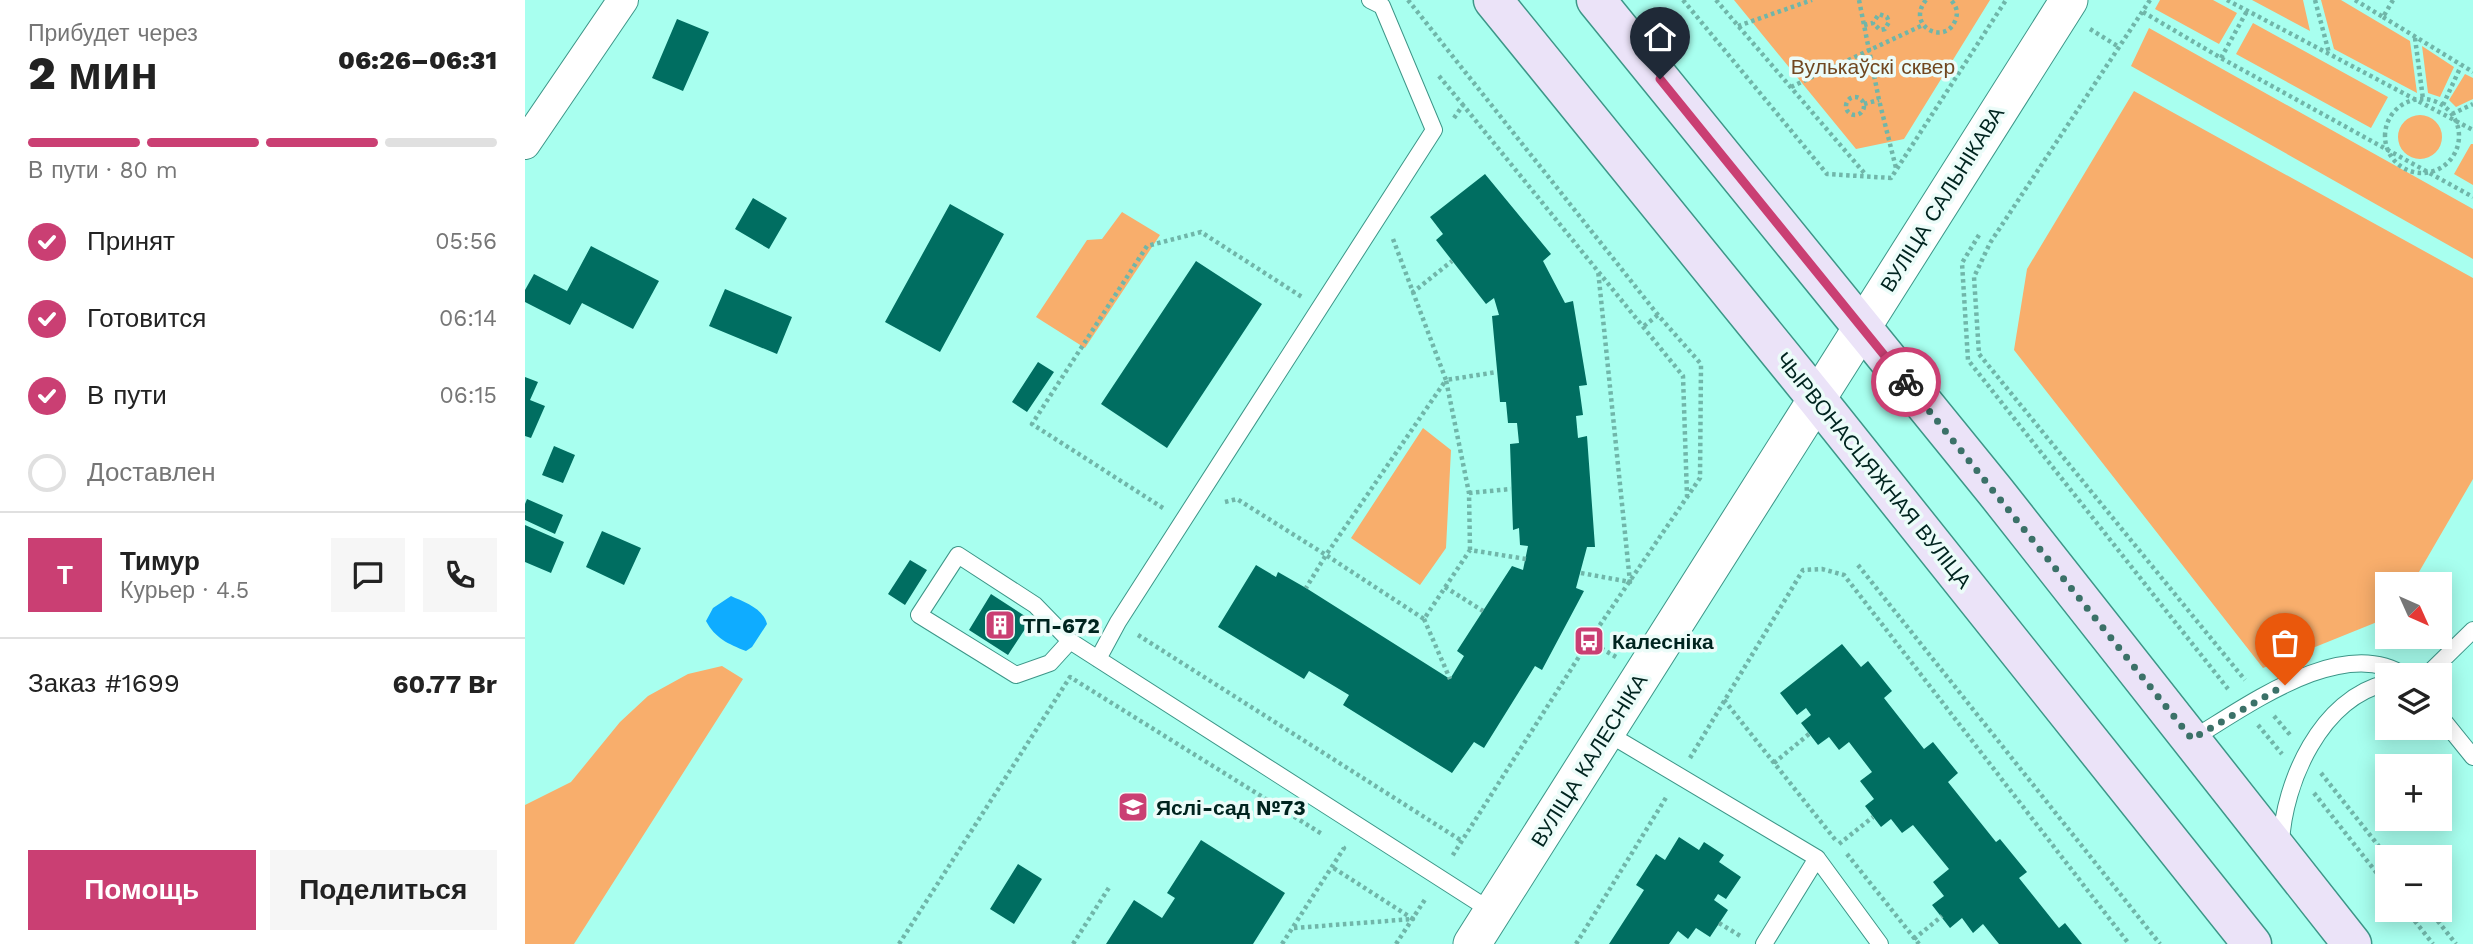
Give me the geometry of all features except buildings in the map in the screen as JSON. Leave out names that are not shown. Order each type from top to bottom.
[{"type":"main road","name":"ЧЫРВОНАСЦЯЖНАЯ ВУЛІЦА","points":[[1493,0],[1816,398],[2252,944]]},
{"type":"main road","points":[[1596,0],[1861,326],[2353,944]]},
{"type":"street","points":[[525,144],[623,0]]},
{"type":"street","name":"ВУЛІЦА САЛЬНІКАВА","points":[[1816,398],[2069,0]]},
{"type":"street","name":"ВУЛІЦА КАЛЕСНІКА","points":[[1472,944],[1608,733],[1816,398]]},
{"type":"lane","points":[[1098,659],[1118,622],[1434,130],[1382,6],[1370,0]]},
{"type":"lane","points":[[1070,641],[1050,663],[1016,675],[919,615],[958,555],[1035,605],[1070,641],[1493,912]]},
{"type":"lane","points":[[2439,663],[2473,630]]},
{"type":"lane","points":[[2192,739],[2260,699],[2306,676],[2343,664],[2377,663]]},
{"type":"lane","points":[[2281,853],[2284,810],[2306,754],[2324,727],[2352,699],[2375,687]]},
{"type":"lane","points":[[2452,731],[2473,757]]},
{"type":"lane","points":[[1608,733],[1817,858],[1880,944]]},
{"type":"lane","points":[[1764,944],[1817,858]]},
{"type":"path","points":[[1396,944],[1589,641],[1700,478],[1701,364],[1657,315],[1408,0]]},
{"type":"path","points":[[1683,0],[1827,174],[1891,178],[2006,0]]},
{"type":"path","points":[[1716,0],[1867,175]]},
{"type":"path","points":[[1738,26],[1812,0]]},
{"type":"path","points":[[1859,0],[1879,100],[1897,169]]},
{"type":"path","points":[[1926,0],[1919,12],[1923,24],[1927,29],[1939,33],[1950,28],[1957,17],[1955,5],[1951,0]]},
{"type":"path","points":[[1955,5],[1961,0]]},
{"type":"path","points":[[2150,0],[1990,243],[1974,277],[1979,354],[2378,845]]},
{"type":"path","points":[[2227,0],[2473,130]]},
{"type":"path","points":[[2315,0],[2329,54]]},
{"type":"path","points":[[2355,0],[2473,72]]},
{"type":"path","points":[[2383,17],[2393,0]]},
{"type":"path","points":[[2221,58],[2246,11]]},
{"type":"path","points":[[2143,12],[2473,197]]},
{"type":"path","points":[[1863,25],[1873,23]]},
{"type":"path","points":[[1790,87],[1923,24]]},
{"type":"path","points":[[2415,37],[2423,99]]},
{"type":"path","points":[[2442,105],[2461,66]]},
{"type":"path","points":[[1427,112],[1446,84]]},
{"type":"path","points":[[1852,97],[1861,99],[1864,104],[1864,110],[1859,115],[1853,116],[1846,109],[1847,101],[1852,97]]},
{"type":"path","points":[[2423,99],[2442,105],[2456,121],[2459,143],[2455,153],[2449,162],[2430,173],[2417,173],[2394,161],[2385,140],[2389,118],[2404,103],[2415,100],[2423,99]]},
{"type":"path","points":[[1864,104],[1879,100]]},
{"type":"path","points":[[2452,114],[2473,104]]},
{"type":"path","points":[[1448,129],[1463,105],[1683,376],[1687,496]]},
{"type":"path","points":[[1168,511],[1032,424],[1147,246],[1201,232],[1305,300]]},
{"type":"path","points":[[1391,234],[1446,380],[1469,493],[1470,550],[1424,619]]},
{"type":"path","points":[[1979,235],[1962,263],[1968,360],[2375,871]]},
{"type":"path","points":[[1412,292],[1452,261]]},
{"type":"path","points":[[1598,269],[1630,582]]},
{"type":"path","points":[[1644,326],[1657,315]]},
{"type":"path","points":[[1306,588],[1446,380],[1497,372]]},
{"type":"path","points":[[1469,493],[1511,489]]},
{"type":"path","points":[[1217,503],[1237,499],[1424,619],[1450,679]]},
{"type":"path","points":[[1470,550],[1526,559]]},
{"type":"path","points":[[1858,565],[2160,944]]},
{"type":"path","points":[[1803,570],[1822,569],[1844,575],[2130,944]]},
{"type":"path","points":[[1581,573],[1630,582]]},
{"type":"path","points":[[1445,587],[1483,611]]},
{"type":"path","points":[[1118,622],[1462,841]]},
{"type":"path","points":[[899,944],[1070,677],[1323,835]]},
{"type":"path","points":[[1724,700],[1919,944]]},
{"type":"path","points":[[1774,763],[1809,734]]},
{"type":"path","points":[[1839,844],[1873,817]]},
{"type":"path","points":[[1282,944],[1345,848],[1334,841]]},
{"type":"path","points":[[1332,867],[1413,919]]},
{"type":"path","points":[[1073,944],[1110,886]]},
{"type":"path","points":[[1914,939],[1942,916]]},
{"type":"path","points":[[1293,928],[1413,919]]},
{"type":"path","points":[[2416,922],[2433,944]]},
{"type":"path","points":[[2439,922],[2456,944]]},
{"type":"path","points":[[1719,923],[1742,941],[1751,927]]},
{"type":"green space","name":"Вулькаўскі сквер","points":[[1734,0],[1990,0],[1904,139],[1856,149]]},
{"type":"green space","points":[[2160,0],[2213,0],[2237,13],[2219,44],[2155,9]]},
{"type":"green space","points":[[2252,0],[2303,0],[2310,31]]},
{"type":"green space","points":[[2321,0],[2341,0],[2410,41],[2417,93],[2334,49]]},
{"type":"green space","points":[[2253,23],[2388,97],[2371,128],[2236,54]]},
{"type":"green space","points":[[2149,28],[2473,209],[2473,259],[2131,66]]},
{"type":"green space","points":[[2422,46],[2454,67],[2440,97],[2428,93]]},
{"type":"green space","points":[[2465,74],[2473,78],[2473,99],[2456,107],[2449,100]]},
{"type":"green space","points":[[2134,91],[2473,278],[2473,479],[2419,572],[2375,572],[2375,623],[2263,668],[2014,350],[2027,269]]},
{"type":"green space","points":[[2420,115],[2436,121],[2442,137],[2436,153],[2420,159],[2404,153],[2398,137],[2404,121]]},
{"type":"green space","points":[[2473,144],[2473,185],[2454,174]]},
{"type":"green space","points":[[1122,212],[1160,235],[1085,348],[1036,317],[1087,240],[1102,239]]},
{"type":"green space","points":[[1423,428],[1451,450],[1446,548],[1420,585],[1351,538]]},
{"type":"green space","points":[[722,666],[743,679],[574,944],[525,944],[525,805],[571,782],[620,722],[648,696],[688,674]]},
{"type":"water","points":[[731,596],[757,610],[767,624],[752,647],[746,651],[723,640],[706,621],[713,608]]},
{"type":"way so far","points":[[1906,382],[2192,739],[2285,685]]},
{"type":"place","name":"ТП-672","points":[[1000,625]]},
{"type":"place","name":"Калесніка","points":[[1589,641]]},
{"type":"place","name":"Яслі-сад №73","points":[[1133,807]]},
{"type":"route","points":[[1660,79],[1906,382]]}]
